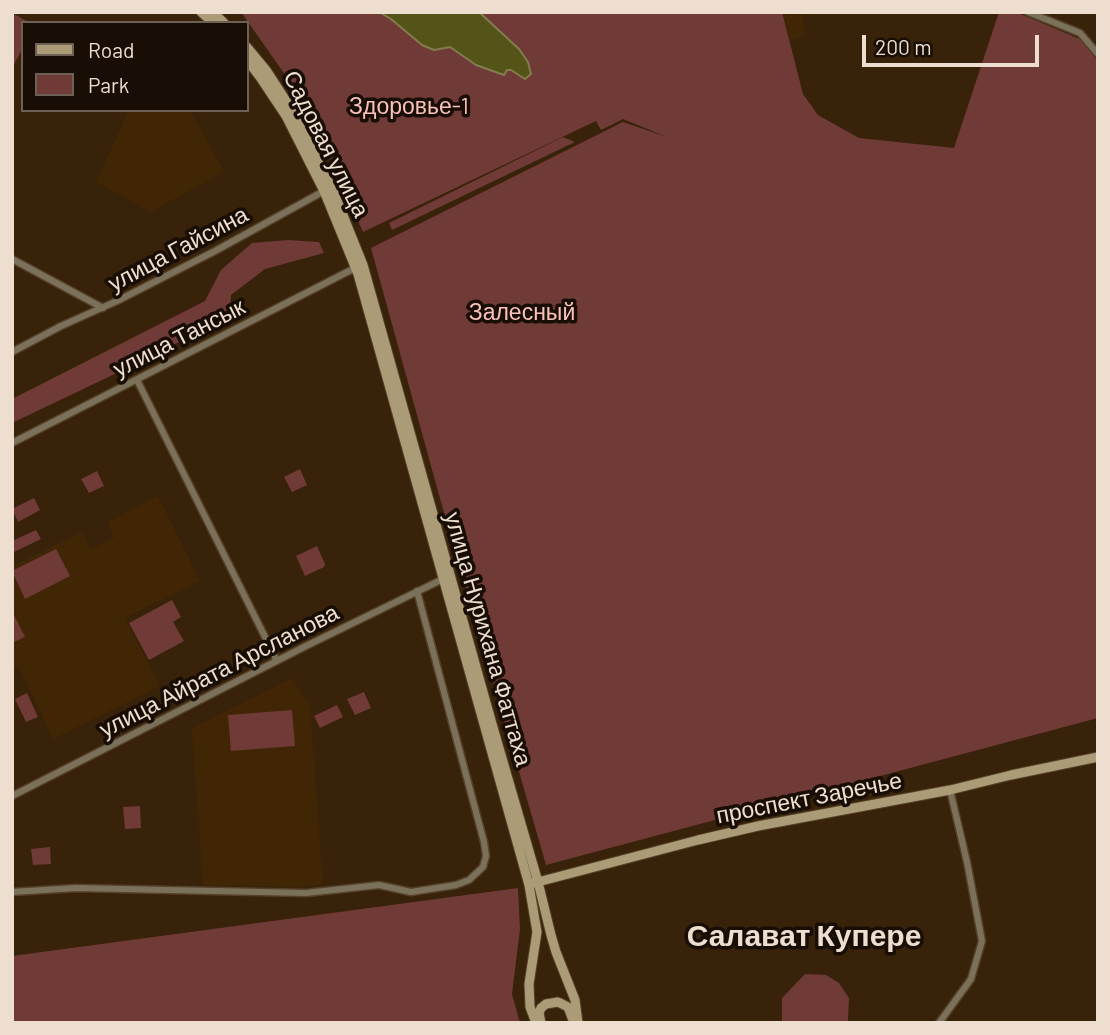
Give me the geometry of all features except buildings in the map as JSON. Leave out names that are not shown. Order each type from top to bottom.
[{"type":"street","points":[[1028,12],[1080,33],[1098,54]]},
{"type":"street","name":"Садовая улица","points":[[248,48],[266,70],[294,114],[332,188],[359,266]]},
{"type":"street","name":"Садовая улица","points":[[248,61],[286,116],[359,266]]},
{"type":"street","name":"улица Гайсина","points":[[12,259],[103,309],[324,191]]},
{"type":"street","name":"улица Тансык","points":[[12,443],[359,266]]},
{"type":"street","name":"улица Нурихана Фаттаха","points":[[359,266],[533,883],[575,1000],[576,1023]]},
{"type":"street","points":[[12,352],[65,324],[103,309]]},
{"type":"street","points":[[137,380],[277,661]]},
{"type":"street","name":"улица Айрата Арсланова","points":[[12,796],[447,577]]},
{"type":"street","points":[[12,892],[76,888],[306,892],[379,885],[411,892],[469,880],[483,867],[486,856],[484,842],[417,591]]},
{"type":"street","name":"проспект Заречье","points":[[533,883],[746,829],[950,790],[1098,757]]},
{"type":"street","points":[[939,1023],[971,979],[982,941],[950,790]]},
{"type":"street","name":"улица Нурихана Фаттаха","points":[[533,883],[537,932],[529,984],[530,1007],[538,1023]]},
{"type":"street","points":[[538,1023],[541,1009],[546,1004],[558,1002],[568,1007],[576,1023]]},
{"type":"shaded area","points":[[379,12],[479,12],[519,49],[528,62],[531,74],[525,79],[507,70],[504,75],[476,65],[450,47],[434,50],[422,45]]},
{"type":"shaded area","points":[[783,12],[802,12],[805,36],[790,41]]},
{"type":"shaded area","points":[[128,112],[191,112],[224,171],[151,212],[96,182]]},
{"type":"shaded area","points":[[158,496],[200,581],[125,618],[160,686],[53,739],[19,667],[12,670],[12,566],[82,532],[91,549],[114,538],[107,522]]},
{"type":"shaded area","points":[[292,678],[310,705],[323,884],[299,887],[203,885],[192,728]]},
{"type":"green space","points":[[241,12],[782,12],[803,94],[818,115],[859,138],[954,148],[999,12],[1016,12],[1082,40],[1098,62],[1098,718],[546,865],[371,248],[623,122],[667,137],[623,119],[601,130],[596,121],[363,232],[307,106]]},
{"type":"green space","points":[[14,14],[26,21],[21,21],[21,52],[12,68]]},
{"type":"green space","points":[[563,137],[575,142],[392,230],[389,223]]},
{"type":"green space","points":[[288,240],[319,242],[324,253],[265,269],[231,295],[230,316],[12,423],[12,399],[205,301],[221,270],[252,243]]},
{"type":"green space","points":[[300,469],[307,485],[292,492],[284,477]]},
{"type":"green space","points":[[97,471],[104,486],[89,493],[81,479]]},
{"type":"green space","points":[[34,498],[40,510],[18,522],[12,509]]},
{"type":"green space","points":[[36,530],[41,539],[12,553],[12,541]]},
{"type":"green space","points":[[317,546],[324,567],[305,576],[296,556]]},
{"type":"green space","points":[[56,549],[70,576],[25,599],[12,571]]},
{"type":"green space","points":[[172,600],[181,617],[173,622],[184,641],[149,660],[129,623]]},
{"type":"green space","points":[[12,611],[25,637],[12,643]]},
{"type":"green space","points":[[364,692],[371,708],[355,715],[347,699]]},
{"type":"green space","points":[[27,693],[38,717],[26,722],[15,699]]},
{"type":"green space","points":[[337,705],[343,717],[320,728],[314,716]]},
{"type":"green space","points":[[292,710],[295,746],[231,751],[228,715]]},
{"type":"green space","points":[[140,806],[141,828],[125,829],[123,807]]},
{"type":"green space","points":[[50,847],[51,864],[33,865],[31,849]]},
{"type":"green space","points":[[518,888],[520,929],[512,994],[520,1023],[12,1023],[12,956]]},
{"type":"green space","points":[[805,974],[826,975],[839,983],[849,998],[846,1023],[782,1023],[782,998]]},
{"type":"district","name":"Салават Купере","points":[[804,936]]},
{"type":"park label","name":"Здоровье-1","points":[[409,106]]},
{"type":"park label","name":"Залесный","points":[[522,312]]}]
